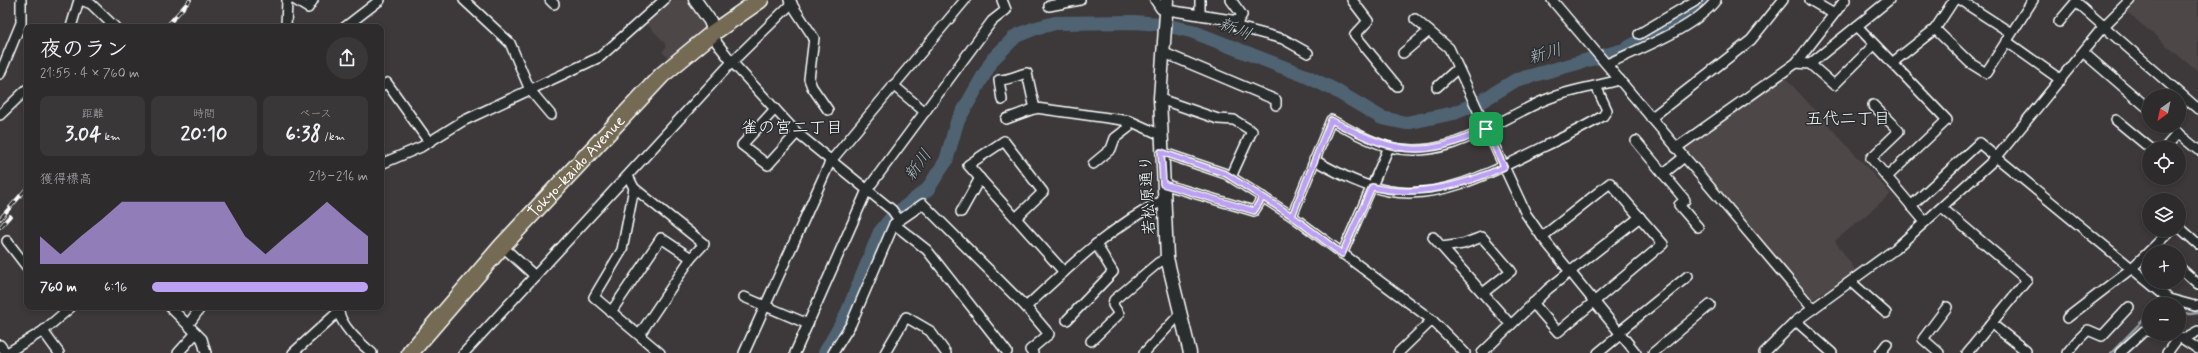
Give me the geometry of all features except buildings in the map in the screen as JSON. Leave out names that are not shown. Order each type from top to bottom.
[{"type":"highway","name":"Tokyo-kaido Avenue","points":[[410,353],[502,246],[662,75],[714,32],[760,0]]},
{"type":"street","points":[[0,74],[21,23],[21,0]]},
{"type":"street","points":[[72,24],[80,0],[91,4],[112,24]]},
{"type":"street","points":[[286,24],[287,0]]},
{"type":"street","points":[[295,0],[308,8],[313,0]]},
{"type":"street","points":[[349,24],[380,0]]},
{"type":"street","points":[[464,0],[510,43],[530,90],[552,115]]},
{"type":"street","points":[[384,163],[429,142],[463,121],[600,57],[664,0]]},
{"type":"street","points":[[695,0],[708,18],[717,43],[732,62],[797,133],[830,162],[868,190],[927,250],[1007,352]]},
{"type":"street","points":[[744,353],[830,162],[965,0]]},
{"type":"street","points":[[795,353],[868,190],[992,21],[1006,10],[1002,0]]},
{"type":"street","points":[[1049,6],[1080,0]]},
{"type":"street","points":[[1155,0],[1166,16],[1200,15],[1238,21]]},
{"type":"street","points":[[1200,0],[1200,15]]},
{"type":"street","points":[[1231,0],[1242,15],[1238,21],[1238,27],[1282,39],[1308,53]]},
{"type":"street","points":[[1352,0],[1368,21],[1355,35],[1397,86]]},
{"type":"street","points":[[1552,0],[1813,309]]},
{"type":"street","points":[[1639,34],[1701,5],[1716,0]]},
{"type":"street","points":[[1651,118],[1751,40],[1783,0]]},
{"type":"street","points":[[1810,0],[1834,14]]},
{"type":"street","points":[[1676,148],[1796,63],[1845,0]]},
{"type":"street","points":[[1810,64],[1889,0]]},
{"type":"street","points":[[1892,63],[1935,29],[1954,0]]},
{"type":"street","points":[[1960,0],[2061,80]]},
{"type":"street","points":[[1935,29],[1970,63],[1986,73],[2033,0]]},
{"type":"street","points":[[1764,353],[1796,321],[1895,249],[1996,158],[2084,53],[2103,27],[2130,0]]},
{"type":"street","points":[[464,353],[732,62],[790,2],[814,38],[809,79],[812,87],[828,110]]},
{"type":"street","points":[[2059,22],[2076,2],[2198,109]]},
{"type":"street","points":[[1605,62],[1670,34],[1701,5]]},
{"type":"street","name":"若松原通り","points":[[1166,16],[1162,52],[1160,100],[1161,152],[1167,258],[1190,353]]},
{"type":"street","points":[[1415,19],[1449,48],[1526,214],[1542,237],[1636,353]]},
{"type":"street","points":[[1857,26],[1947,120],[1887,177]]},
{"type":"street","points":[[1403,53],[1429,31]]},
{"type":"street","points":[[1796,63],[1810,64],[1834,86],[1874,44]]},
{"type":"street","points":[[1162,52],[1276,100],[1276,105]]},
{"type":"street","points":[[2084,53],[2142,103]]},
{"type":"street","points":[[1437,87],[1458,68]]},
{"type":"street","points":[[1002,100],[999,80],[1011,80],[1016,75],[1027,73],[1035,108]]},
{"type":"street","points":[[1292,216],[1331,120],[1365,138],[1389,147],[1420,150],[1445,146],[1465,140],[1548,99],[1620,80]]},
{"type":"street","points":[[384,85],[387,84],[429,142]]},
{"type":"street","points":[[893,86],[926,112]]},
{"type":"street","points":[[1314,160],[1354,182],[1390,192],[1425,191],[1480,178],[1603,116],[1607,110],[1596,86]]},
{"type":"street","points":[[0,115],[24,92]]},
{"type":"street","points":[[1160,100],[1218,119],[1234,120],[1252,131],[1230,177]]},
{"type":"street","points":[[1873,105],[1899,131],[1871,158],[1925,222]]},
{"type":"street","points":[[1006,119],[1035,108],[1126,121],[1161,135]]},
{"type":"street","points":[[775,109],[742,145],[768,165],[797,133]]},
{"type":"street","points":[[2116,120],[2142,141]]},
{"type":"street","points":[[1093,164],[1111,149],[1115,138],[1128,128],[1126,121]]},
{"type":"street","points":[[2171,141],[2178,133],[2198,150]]},
{"type":"street","points":[[1016,218],[1043,192],[1004,141],[968,165],[1064,272]]},
{"type":"street","points":[[1636,141],[1685,200],[1679,206],[1698,227]]},
{"type":"street","points":[[1911,206],[1978,143],[2169,299],[2195,306],[2198,305]]},
{"type":"street","points":[[1342,254],[1389,147]]},
{"type":"street","points":[[1161,152],[1230,177],[1292,216],[1432,320],[1465,353]]},
{"type":"street","points":[[1663,174],[1684,157]]},
{"type":"street","points":[[628,176],[634,188],[704,244],[691,258],[640,334]]},
{"type":"street","points":[[961,212],[980,178]]},
{"type":"street","points":[[1533,303],[1558,332],[1663,244],[1610,183],[1542,237]]},
{"type":"street","points":[[1163,184],[1254,211],[1263,197]]},
{"type":"street","points":[[634,188],[622,250],[594,297],[640,334],[660,353]]},
{"type":"street","points":[[1026,307],[1096,244],[1145,209],[1164,200]]},
{"type":"street","points":[[833,353],[851,324],[895,218],[923,204],[1026,307],[1049,334],[1030,350],[1032,353]]},
{"type":"street","points":[[1942,208],[2027,280],[1967,353]]},
{"type":"street","points":[[1482,353],[1510,324],[1548,289],[1640,217]]},
{"type":"street","points":[[2186,233],[2198,244]]},
{"type":"street","points":[[1442,247],[1463,244],[1482,236],[1511,272],[1483,293]]},
{"type":"street","points":[[1433,237],[1510,324]]},
{"type":"street","points":[[611,312],[660,238],[691,258]]},
{"type":"street","points":[[7,241],[24,263]]},
{"type":"street","points":[[1067,320],[1113,272],[1096,244]]},
{"type":"street","points":[[502,246],[535,276]]},
{"type":"street","points":[[1092,341],[1119,314],[1113,304],[1114,300],[1158,263],[1167,258]]},
{"type":"street","points":[[2067,318],[2142,261]]},
{"type":"street","points":[[2186,273],[2198,284]]},
{"type":"street","points":[[1598,353],[1688,276]]},
{"type":"street","points":[[1851,282],[1886,313]]},
{"type":"street","points":[[744,297],[808,324]]},
{"type":"street","points":[[1653,353],[1710,305]]},
{"type":"street","points":[[1939,353],[1923,338],[1947,307]]},
{"type":"street","points":[[2067,353],[2088,330],[2102,336],[2129,307]]},
{"type":"street","points":[[0,345],[7,353],[19,350],[43,331],[63,310]]},
{"type":"street","points":[[173,310],[202,339],[206,353]]},
{"type":"street","points":[[188,325],[199,310]]},
{"type":"street","points":[[293,353],[337,310]]},
{"type":"street","points":[[339,310],[352,335],[372,353]]},
{"type":"street","points":[[1144,353],[1180,314]]},
{"type":"street","points":[[885,353],[906,317],[930,331],[946,353]]},
{"type":"street","points":[[1398,353],[1432,320]]},
{"type":"street","points":[[1796,321],[1832,353]]},
{"type":"street","points":[[1992,324],[2026,351],[2024,353]]},
{"type":"street","points":[[43,331],[59,353]]},
{"type":"street","points":[[2186,336],[2198,331]]},
{"type":"street","points":[[178,353],[196,333]]},
{"type":"street","points":[[2120,353],[2142,333]]},
{"type":"street","points":[[2167,353],[2178,341]]},
{"type":"street","points":[[2185,341],[2198,350]]},
{"type":"street","points":[[1880,353],[1887,344]]},
{"type":"shaded area","points":[[669,0],[690,0],[709,30],[670,59],[662,52],[666,47],[664,42],[644,21]]},
{"type":"shaded area","points":[[2139,0],[2198,0],[2198,72],[2127,12]]},
{"type":"shaded area","points":[[1783,75],[1891,194],[1835,241],[1856,271],[1812,300],[1685,147]]},
{"type":"waterway","name":"新川","points":[[825,353],[846,316],[880,232],[892,217],[928,189],[946,161],[957,122],[993,59],[1016,36],[1033,29],[1055,23],[1134,22],[1160,24],[1191,31],[1306,76],[1333,89],[1382,118],[1406,123],[1454,113],[1480,102],[1516,80],[1624,50],[1684,17],[1708,0]]},
{"type":"waterway","points":[[2186,313],[2198,313]]},
{"type":"waterway","points":[[2111,353],[2142,321]]},
{"type":"railway","points":[[169,24],[190,0]]},
{"type":"railway","points":[[0,219],[24,191]]},
{"type":"railway","points":[[0,227],[10,216]]},
{"type":"district","name":"五代二丁目","points":[[1848,119]]},
{"type":"district","name":"雀の宮二丁目","points":[[792,128]]},
{"type":"route","points":[[1486,129],[1465,140],[1445,146],[1420,150],[1389,147],[1365,138],[1331,120],[1292,216],[1263,197],[1254,211],[1163,184],[1161,152],[1226,174],[1263,197],[1292,216],[1342,254],[1372,187],[1390,192],[1404,193],[1425,191],[1480,178],[1504,167],[1486,129]]}]
